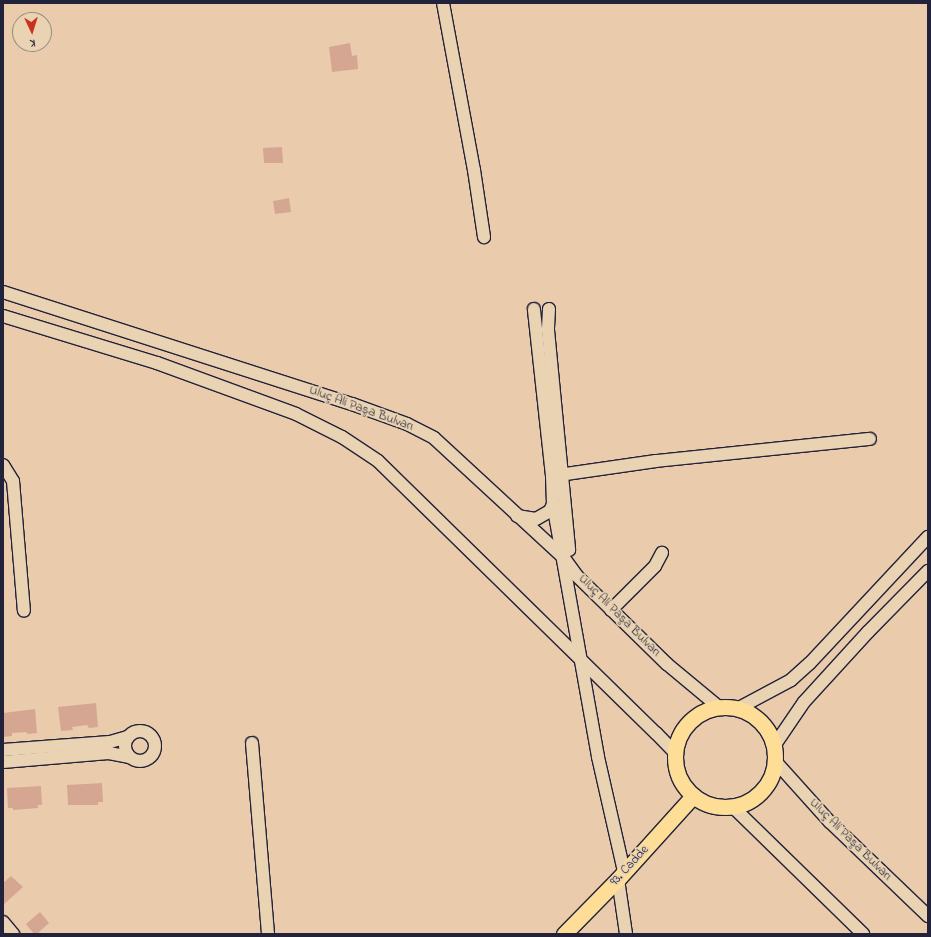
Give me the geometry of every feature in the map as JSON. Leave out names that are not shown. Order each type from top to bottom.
[{"type":"main road","points":[[737,708],[758,719],[768,731],[774,746],[775,761],[771,777],[762,791],[749,802],[733,807],[712,806],[693,796],[687,791],[678,777],[675,753],[678,738],[693,718],[706,710],[737,708]]},
{"type":"main road","name":"93. Cadde","points":[[564,934],[621,875],[693,796]]},
{"type":"street","points":[[443,3],[474,170],[484,237]]},
{"type":"street","name":"Uluç Ali Paşa Bulvarı","points":[[3,292],[344,402],[407,424],[434,438],[448,449],[517,516],[564,558],[577,576],[667,664],[720,708]]},
{"type":"street","points":[[534,309],[571,560],[577,576]]},
{"type":"street","points":[[517,516],[536,519],[550,511],[553,504],[558,475],[548,330],[549,309]]},
{"type":"street","name":"Uluç Ali Paşa Bulvarı","points":[[3,316],[156,363],[296,414],[330,430],[378,461],[675,753]]},
{"type":"street","points":[[558,475],[663,460],[870,439]]},
{"type":"street","points":[[3,465],[13,481],[24,610]]},
{"type":"street","points":[[553,504],[564,558],[580,659],[621,875],[626,934]]},
{"type":"street","points":[[737,708],[791,680],[810,663],[928,537]]},
{"type":"street","points":[[611,610],[655,566],[662,553]]},
{"type":"street","points":[[774,746],[804,702],[868,632],[928,571]]},
{"type":"street","points":[[3,750],[110,742],[128,737],[136,732],[145,732],[153,738],[155,747],[152,756],[148,759],[138,761],[130,757],[109,753],[3,762]]},
{"type":"street","points":[[128,737],[125,749],[130,757]]},
{"type":"street","points":[[252,743],[268,934]]},
{"type":"street","name":"Uluç Ali Paşa Bulvarı","points":[[775,761],[830,822],[928,916]]},
{"type":"street","points":[[733,807],[863,934]]},
{"type":"street","points":[[3,922],[12,934]]},
{"type":"building","points":[[350,43],[352,56],[357,55],[358,69],[332,72],[329,47]]},
{"type":"building","points":[[282,147],[283,163],[264,163],[263,148]]},
{"type":"building","points":[[289,198],[291,212],[275,214],[273,201]]},
{"type":"building","points":[[96,703],[98,727],[89,728],[87,725],[72,727],[73,730],[61,731],[58,707]]},
{"type":"building","points":[[35,709],[37,733],[12,733],[12,736],[3,737],[3,713]]},
{"type":"building","points":[[102,783],[103,802],[98,802],[98,805],[68,805],[67,785]]},
{"type":"building","points":[[41,786],[42,805],[38,805],[38,808],[13,810],[13,808],[8,808],[7,788]]},
{"type":"building","points":[[11,876],[23,887],[3,905],[3,883]]},
{"type":"building","points":[[40,912],[49,923],[37,934],[34,934],[26,924]]}]
